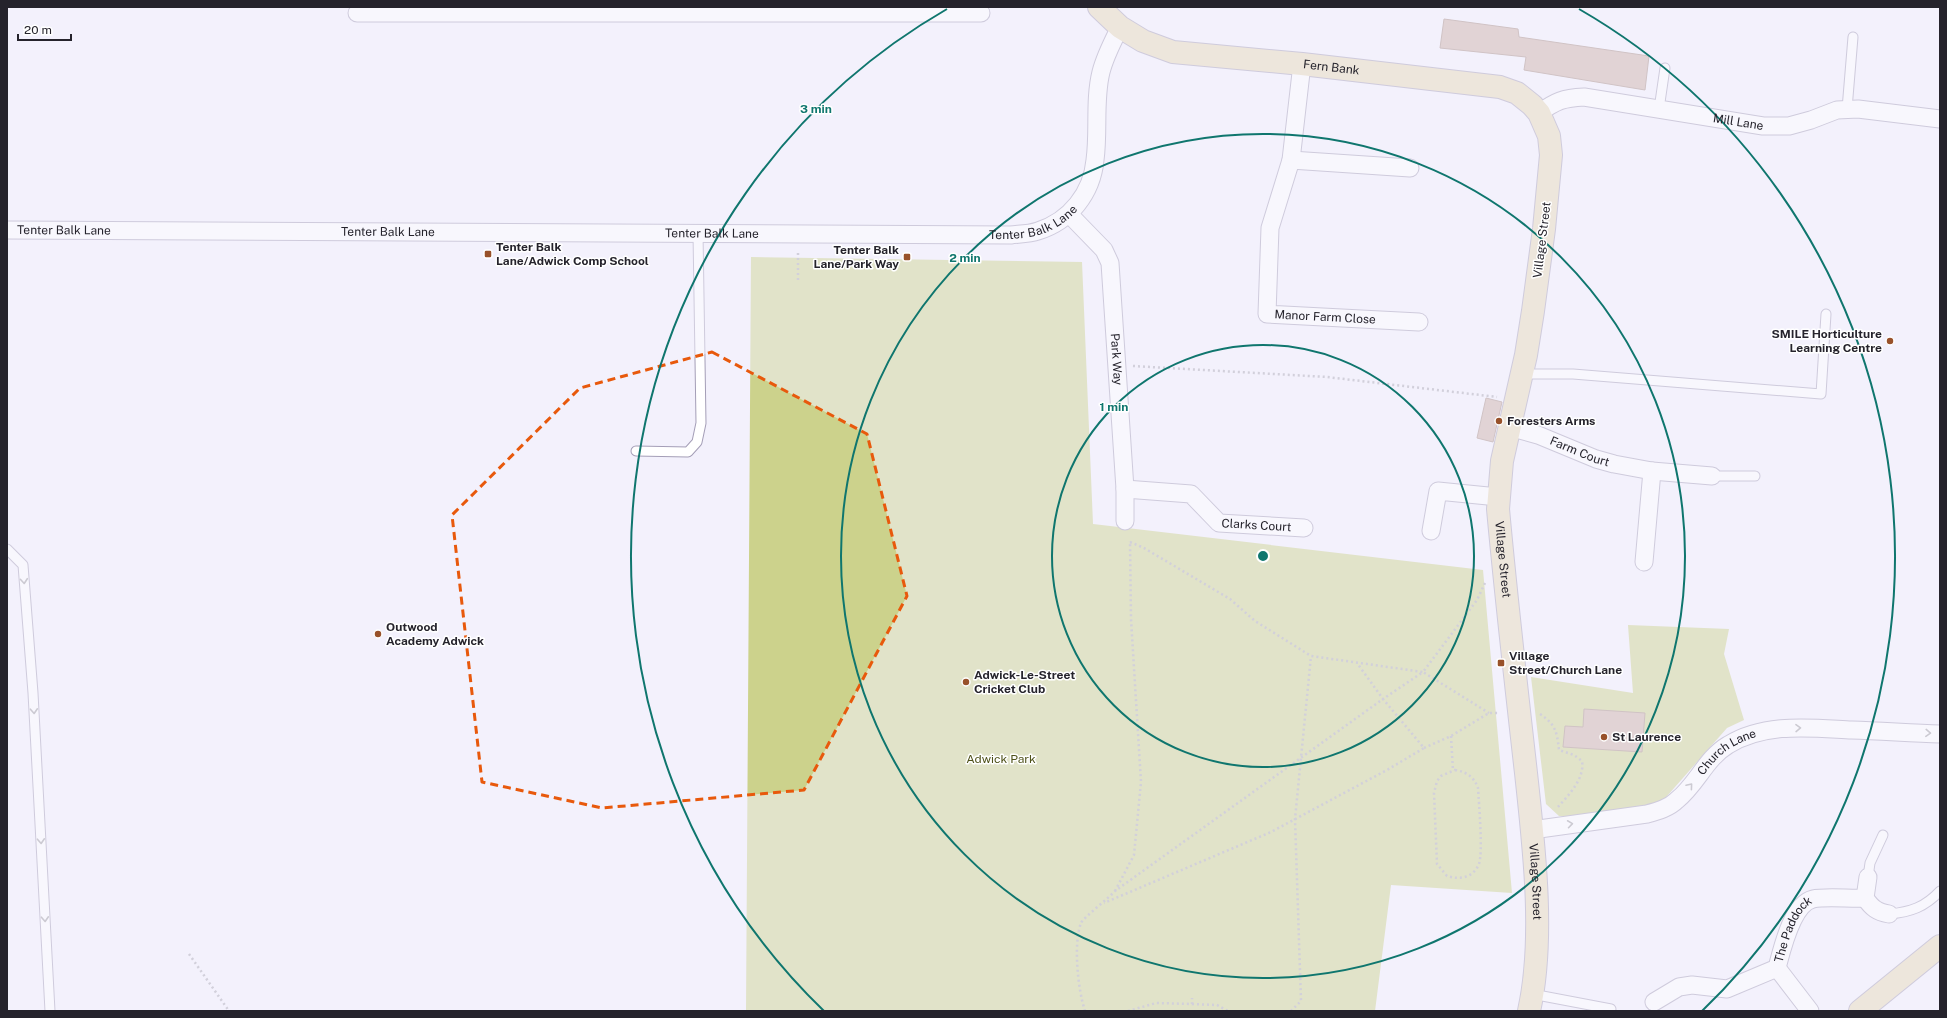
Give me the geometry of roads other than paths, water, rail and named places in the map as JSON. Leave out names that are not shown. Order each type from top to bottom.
[{"type":"street","name":"Fern Bank","points":[[1099,7],[1120,27],[1143,41],[1173,52],[1302,64],[1500,87],[1517,94],[1532,105],[1539,113]]},
{"type":"street","points":[[357,13],[461,10],[873,10],[981,14]]},
{"type":"street","name":"Tenter Balk Lane","points":[[7,230],[1011,235],[1037,232],[1055,224],[1069,214],[1083,197],[1091,182],[1095,160],[1101,72],[1111,45],[1120,27]]},
{"type":"street","name":"Manor Farm Close","points":[[1302,64],[1291,160],[1270,228],[1268,314],[1419,322]]},
{"type":"street","name":"Mill Lane","points":[[1539,113],[1554,102],[1564,98],[1584,97],[1763,126],[1789,126],[1811,120],[1837,110],[1847,109],[1940,118]]},
{"type":"street","name":"Village Street","points":[[1530,1003],[1537,914],[1532,830],[1503,569],[1498,497],[1502,461],[1508,428],[1521,374],[1533,311],[1549,179],[1549,136],[1539,113]]},
{"type":"street","points":[[1291,160],[1410,168]]},
{"type":"street","name":"Park Way","points":[[1069,214],[1104,250],[1110,263],[1125,489],[1125,521]]},
{"type":"street","name":"Farm Court","points":[[1508,428],[1538,435],[1596,459],[1652,471],[1712,476]]},
{"type":"street","points":[[1644,562],[1652,471]]},
{"type":"street","name":"Clarks Court","points":[[1125,489],[1191,494],[1219,523],[1304,528]]},
{"type":"street","points":[[1431,531],[1438,491],[1498,497]]},
{"type":"street","name":"Church Lane","points":[[1532,830],[1647,814],[1664,809],[1677,801],[1715,754],[1744,736],[1762,731],[1803,727],[1940,734]]},
{"type":"street","points":[[1868,877],[1865,898],[1872,908],[1880,913],[1889,914]]},
{"type":"street","name":"The Paddock","points":[[1777,968],[1790,926],[1804,903],[1813,899],[1865,898]]},
{"type":"street","points":[[1860,1011],[1940,946]]},
{"type":"street","name":"The Paddock","points":[[1654,1002],[1678,987],[1692,985],[1727,989],[1777,968]]},
{"type":"street","name":"The Paddock","points":[[1777,968],[1810,1011]]},
{"type":"lane","points":[[1847,109],[1853,37]]},
{"type":"lane","points":[[1659,109],[1665,68]]},
{"type":"lane","points":[[636,452],[688,452],[698,442],[701,423],[698,234]]},
{"type":"lane","points":[[1521,374],[1573,374],[1821,394],[1826,314]]},
{"type":"lane","points":[[1712,476],[1755,476]]},
{"type":"lane","points":[[7,549],[23,565],[34,693],[50,1011]]},
{"type":"lane","points":[[1868,877],[1870,863],[1883,835]]},
{"type":"lane","points":[[1889,914],[1914,911],[1932,899],[1940,891]]},
{"type":"lane","points":[[1530,1003],[1610,1009],[1610,1011]]},
{"type":"place","name":"Tenter Balk Lane/Adwick Comp School","points":[[488,254]]},
{"type":"place","name":"Tenter Balk Lane/Park Way","points":[[907,257]]},
{"type":"place","name":"SMILE Horticulture Learning Centre","points":[[1890,341]]},
{"type":"place","name":"Foresters Arms","points":[[1499,421]]},
{"type":"place","name":"Outwood Academy Adwick","points":[[378,634]]},
{"type":"place","name":"Village Street/Church Lane","points":[[1501,663]]},
{"type":"place","name":"Adwick-Le-Street Cricket Club","points":[[966,682]]},
{"type":"place","name":"St Laurence","points":[[1604,737]]},
{"type":"park label","name":"Adwick Park","points":[[1001,759]]}]
